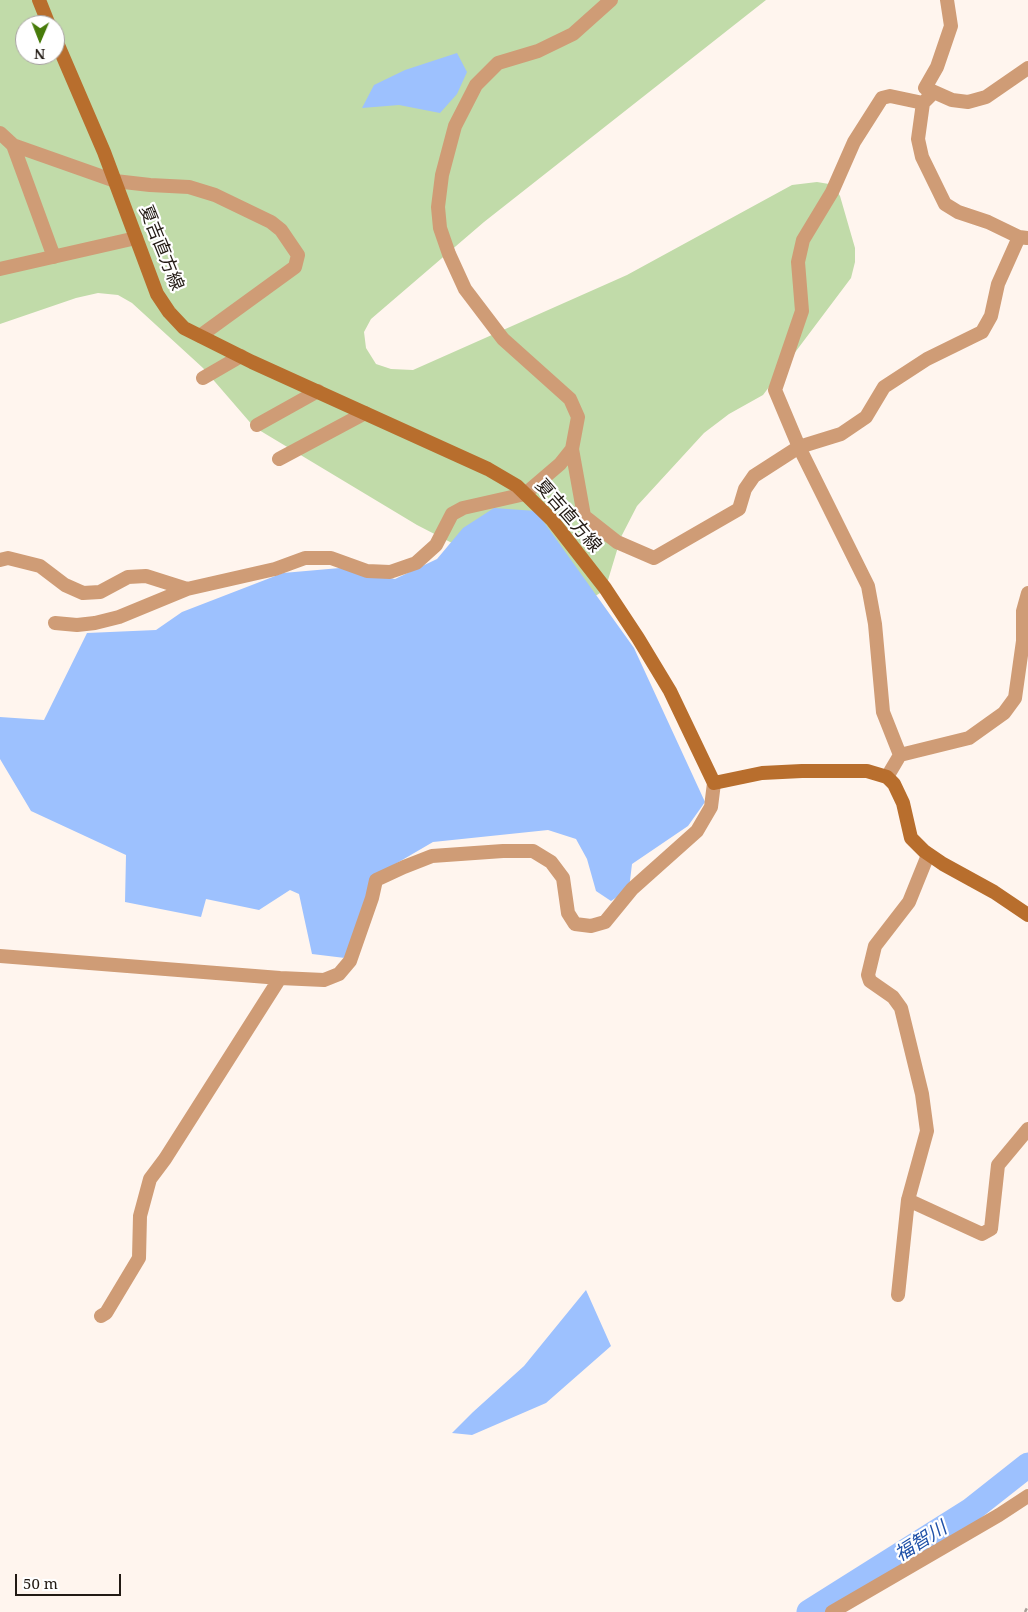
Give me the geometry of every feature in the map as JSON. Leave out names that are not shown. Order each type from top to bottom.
[{"type":"main road","points":[[38,0],[45,15]]},
{"type":"main road","name":"夏吉直方線","points":[[65,61],[104,152],[157,294],[169,312],[184,328],[240,356],[488,469],[517,486],[552,520],[605,588],[670,691],[714,783]]},
{"type":"main road","points":[[714,783],[762,773],[802,771],[867,771],[887,777],[894,784],[903,803],[911,838],[928,854],[994,892],[1028,915]]},
{"type":"street","points":[[611,0],[573,34],[538,51],[498,63],[476,85],[455,126],[442,175],[438,207],[440,228],[449,254],[465,289],[503,339],[570,399],[578,417],[572,448],[584,516],[617,542],[654,558],[739,509],[745,489],[754,476],[799,447],[841,434],[866,417],[884,387],[927,358],[982,332],[992,316],[998,284],[1024,238],[988,222],[958,212],[945,204],[922,157],[918,139],[923,103],[934,92]]},
{"type":"street","points":[[947,0],[951,26],[937,67],[925,88],[952,100],[968,102],[986,97],[1028,68]]},
{"type":"street","points":[[900,755],[883,712],[875,624],[868,586],[799,447],[775,390],[802,311],[798,262],[803,240],[832,192],[854,142],[882,98],[890,96],[923,103]]},
{"type":"street","points":[[0,133],[13,144],[114,181],[189,187],[215,196],[271,222],[281,230],[298,255],[295,267],[200,336]]},
{"type":"street","points":[[13,144],[54,257]]},
{"type":"street","points":[[0,269],[136,238]]},
{"type":"street","points":[[203,378],[240,356]]},
{"type":"street","points":[[257,425],[318,392]]},
{"type":"street","points":[[279,459],[365,413]]},
{"type":"street","points":[[55,623],[94,624],[119,617],[187,589],[275,569],[306,558],[331,558],[367,571],[390,572],[416,563],[436,545],[452,514],[463,508],[525,494],[560,464],[572,448]]},
{"type":"street","points":[[0,560],[8,558],[40,566],[65,585],[83,592],[100,592],[128,577],[146,576],[187,589]]},
{"type":"street","points":[[887,777],[900,755],[969,738],[1004,713],[1015,698],[1023,641],[1023,611],[1028,593]]},
{"type":"street","points":[[0,956],[324,980],[339,974],[350,960],[372,898],[376,880],[432,856],[503,851],[533,851],[551,862],[563,878],[568,913],[576,924],[591,926],[605,922],[632,889],[697,831],[711,807],[714,783]]},
{"type":"street","points":[[898,1295],[908,1200],[927,1131],[922,1094],[901,1008],[893,996],[870,981],[868,975],[875,946],[909,902],[928,854]]},
{"type":"street","points":[[101,1316],[106,1313],[140,1258],[140,1216],[150,1180],[280,978]]},
{"type":"street","points":[[908,1200],[982,1234],[991,1229],[998,1165],[1028,1129]]},
{"type":"street","points":[[832,1612],[999,1516],[1028,1496]]},
{"type":"path","points":[[1025,1612],[1028,1606]]},
{"type":"green space","points":[[0,0],[766,0],[484,222],[371,319],[364,332],[366,348],[376,364],[391,369],[413,370],[627,275],[792,185],[817,182],[834,187],[840,196],[855,248],[855,262],[851,278],[763,395],[729,414],[704,433],[637,506],[621,537],[605,590],[592,598],[518,577],[417,525],[254,427],[203,368],[132,303],[118,295],[98,293],[76,298],[0,324]]},
{"type":"water","points":[[457,53],[467,72],[457,94],[440,113],[399,105],[362,108],[374,85],[405,70]]},
{"type":"water","points":[[494,508],[536,511],[634,648],[705,802],[688,826],[632,864],[629,889],[611,901],[596,891],[587,859],[576,839],[548,830],[433,842],[373,877],[345,958],[312,954],[299,894],[290,890],[259,910],[206,899],[201,917],[125,902],[126,855],[31,811],[0,759],[0,717],[44,720],[87,633],[156,630],[182,612],[283,573],[340,568],[395,579],[437,559],[463,528]]},
{"type":"water","points":[[586,1290],[611,1346],[546,1403],[472,1435],[452,1433],[524,1366]]},
{"type":"waterway","name":"福智川","points":[[809,1612],[971,1510],[1028,1465]]}]
